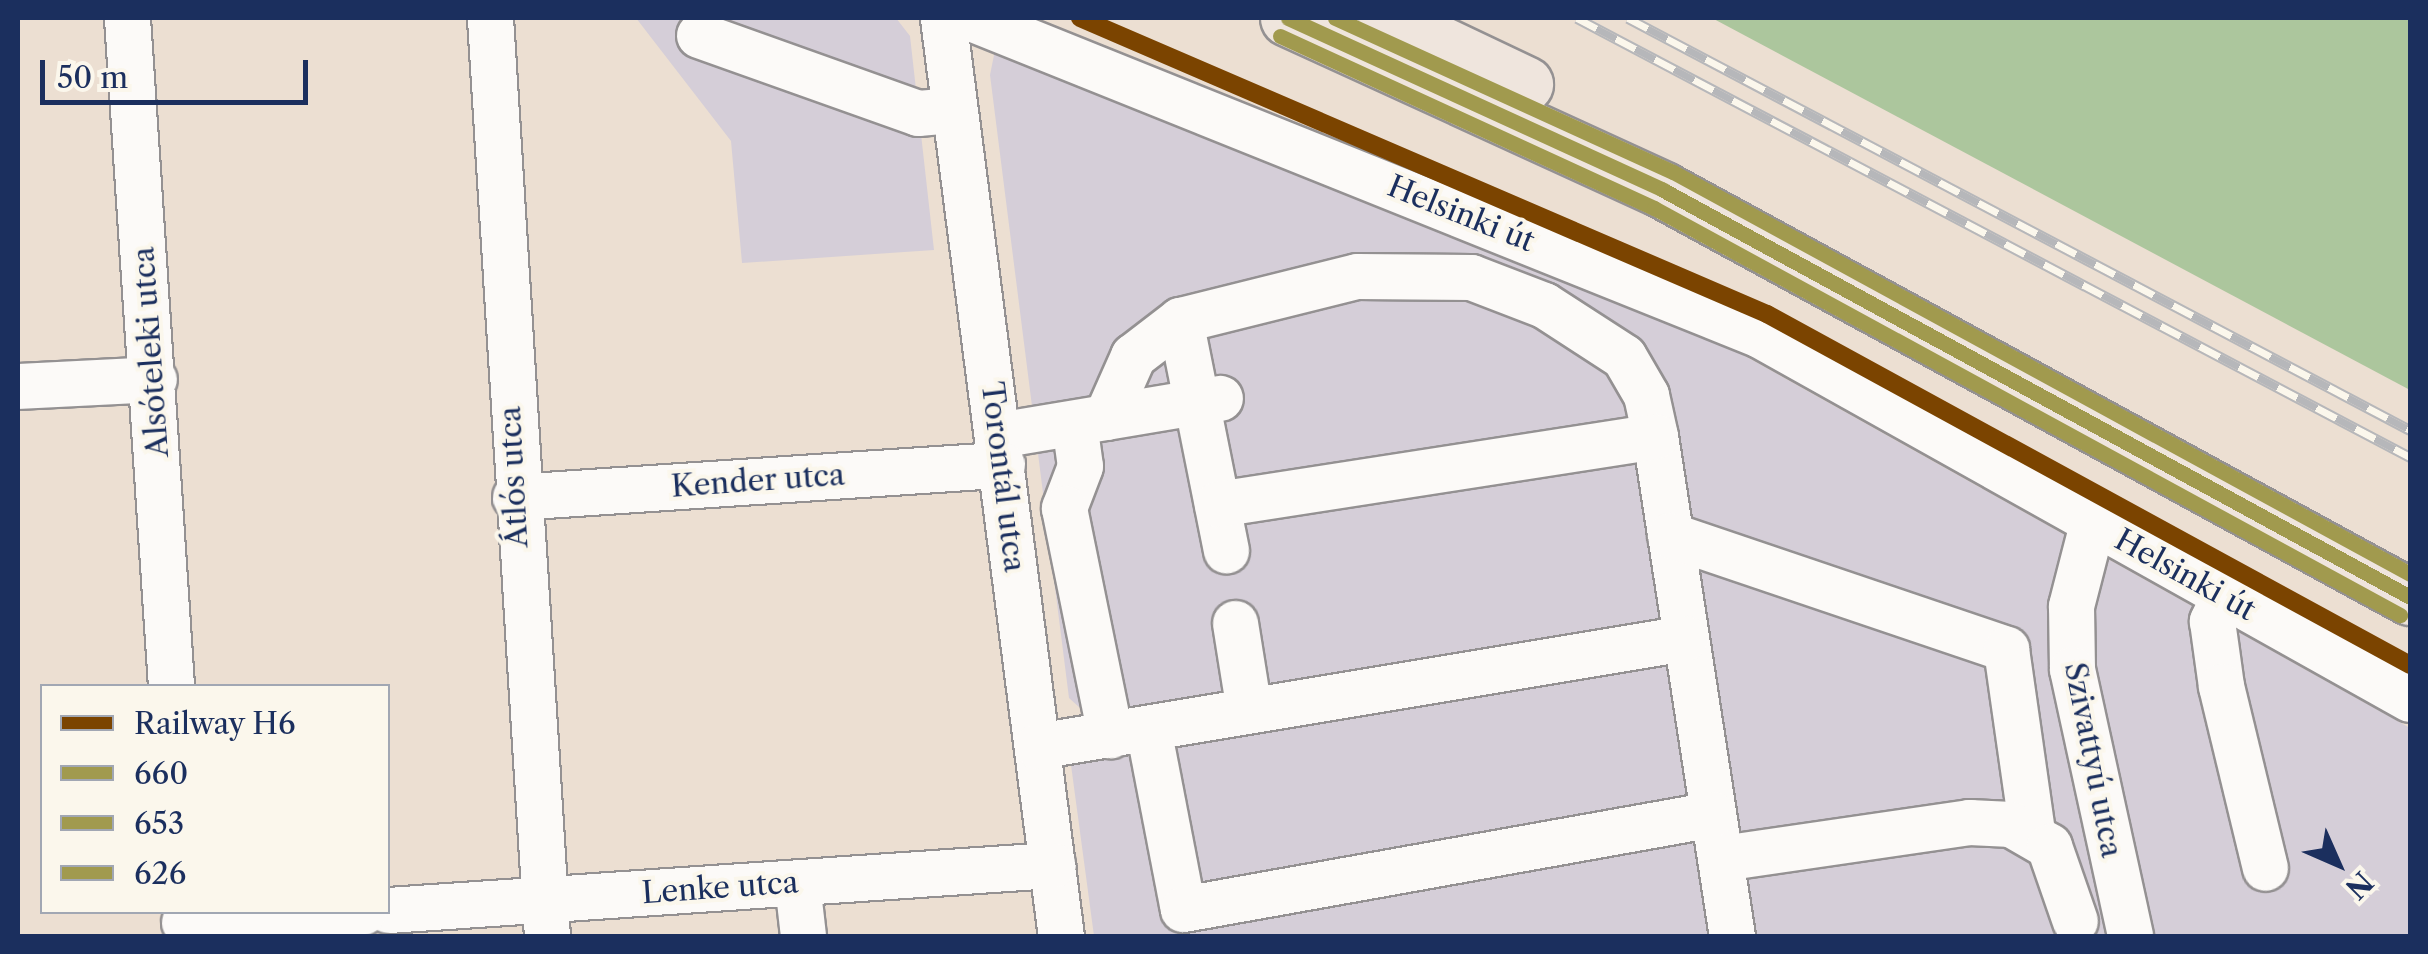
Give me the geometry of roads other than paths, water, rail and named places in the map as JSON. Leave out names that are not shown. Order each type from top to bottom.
[{"type":"main road","points":[[1288,18],[1663,190],[2410,597]]},
{"type":"main road","points":[[1386,18],[1677,158],[2410,554]]},
{"type":"street","name":"Alsóteleki utca","points":[[127,18],[154,378],[171,684]]},
{"type":"street","name":"Átlós utca","points":[[490,18],[514,497],[546,919]]},
{"type":"street","name":"Torontál utca","points":[[943,18],[1061,936]]},
{"type":"street","name":"Helsinki út","points":[[971,18],[1760,335],[2410,699]]},
{"type":"street","points":[[699,34],[918,112],[954,110]]},
{"type":"street","points":[[1714,814],[1183,909],[1064,508],[1080,466],[1090,420],[1133,356],[1180,320],[1357,276],[1472,277],[1544,305],[1624,357],[1646,394],[1655,436],[1722,858],[1732,936]]},
{"type":"street","points":[[1180,320],[1207,400],[1217,504],[1226,550]]},
{"type":"street","points":[[18,386],[154,378]]},
{"type":"street","name":"Kender utca","points":[[514,497],[1000,450],[1090,420],[1207,400]]},
{"type":"street","points":[[1217,504],[1655,436]]},
{"type":"street","name":"Szivattyú utca","points":[[2092,524],[2070,606],[2072,669],[2130,936]]},
{"type":"street","points":[[1670,534],[2006,649],[2032,832],[2062,868],[2074,921]]},
{"type":"street","points":[[2224,596],[2212,621],[2221,686],[2265,868]]},
{"type":"street","points":[[1236,623],[1248,710]]},
{"type":"street","points":[[1037,746],[1685,638]]},
{"type":"street","points":[[1722,858],[1969,822],[2032,832]]},
{"type":"street","name":"Lenke utca","points":[[390,910],[546,919],[798,883],[1052,865]]},
{"type":"street","points":[[798,883],[803,936]]},
{"type":"street","points":[[184,923],[330,914]]},
{"type":"railway","points":[[1577,18],[2410,457]]},
{"type":"railway","points":[[1628,18],[2410,430]]},
{"type":"rail line","name":"H6","points":[[1080,18],[1767,314],[2410,665]]}]
